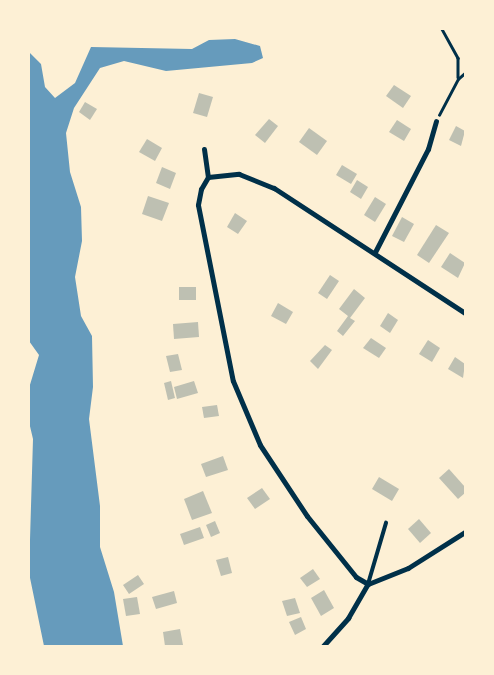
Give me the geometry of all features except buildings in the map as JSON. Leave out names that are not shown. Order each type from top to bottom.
[{"type":"street","points":[[375,252],[428,149],[436,121]]},
{"type":"street","points":[[204,149],[208,177],[201,189],[198,205],[233,381],[260,445],[340,558],[356,577],[368,584]]},
{"type":"street","points":[[208,177],[239,174],[274,188],[375,252],[465,313]]},
{"type":"street","points":[[323,646],[348,618],[368,584],[408,568],[465,532]]},
{"type":"lane","points":[[368,584],[386,523]]},
{"type":"path","points":[[442,29],[458,58],[458,79]]},
{"type":"path","points":[[436,121],[458,79],[465,73]]},
{"type":"water","points":[[235,39],[260,46],[263,58],[252,63],[166,71],[124,61],[100,68],[74,108],[66,133],[70,172],[81,207],[82,241],[75,277],[81,316],[92,336],[93,387],[89,419],[100,506],[100,547],[114,592],[123,646],[44,646],[29,573],[33,439],[29,422],[29,388],[39,355],[29,341],[29,52],[41,64],[45,87],[55,98],[75,83],[91,47],[192,49],[209,40]]}]
